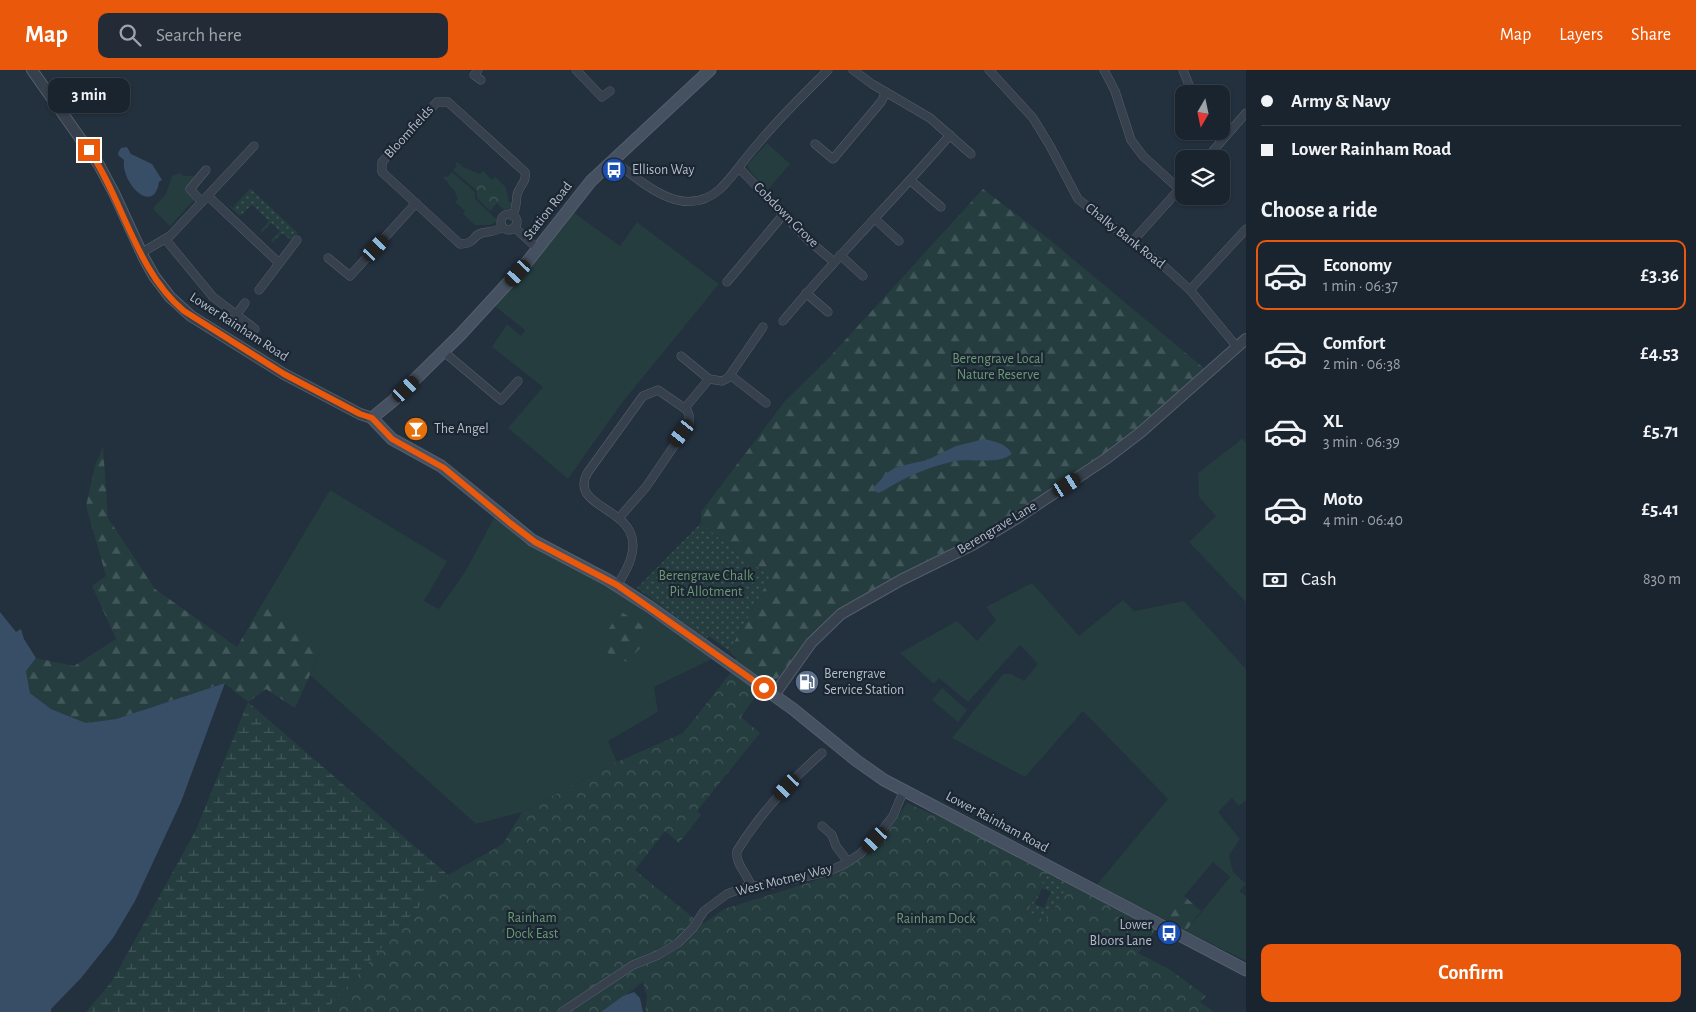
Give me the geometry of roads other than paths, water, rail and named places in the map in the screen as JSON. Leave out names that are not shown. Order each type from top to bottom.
[{"type":"main road","name":"Station Road","points":[[372,418],[394,400],[444,352],[538,248],[591,181],[710,70]]},
{"type":"main road","name":"Lower Rainham Road","points":[[372,418],[392,439],[444,468],[532,540],[617,585],[774,695],[884,780],[1246,970]]},
{"type":"street","name":"Lower Rainham Road","points":[[32,70],[99,165],[150,270],[179,306],[191,316],[310,388],[360,414],[372,418]]},
{"type":"street","points":[[478,70],[474,75],[481,80]]},
{"type":"street","points":[[576,70],[602,97],[610,91]]},
{"type":"street","points":[[613,160],[661,195],[678,200],[694,200],[709,196],[721,188],[782,117],[828,70]]},
{"type":"street","points":[[853,70],[930,118],[972,154]]},
{"type":"street","name":"Chalky Bank Road","points":[[989,70],[1033,118],[1078,199],[1190,290],[1237,346]]},
{"type":"street","points":[[1104,70],[1115,91],[1131,140],[1143,156],[1175,181]]},
{"type":"street","points":[[1183,70],[1189,85]]},
{"type":"street","points":[[816,144],[833,159],[881,102],[886,92]]},
{"type":"street","name":"Bloomfields","points":[[503,227],[494,233],[480,234],[470,243],[460,244],[382,172],[382,162],[437,102],[448,102],[524,172],[525,182],[517,193],[517,206],[512,216]]},
{"type":"street","points":[[1214,150],[1246,114]]},
{"type":"street","points":[[783,321],[837,259],[911,181],[950,135]]},
{"type":"street","points":[[141,253],[166,240],[254,146]]},
{"type":"street","name":"Cobdown Grove","points":[[739,168],[783,215],[837,259],[863,276]]},
{"type":"street","points":[[206,170],[190,189],[205,199],[279,263]]},
{"type":"street","points":[[911,181],[938,204],[942,195]]},
{"type":"street","points":[[1132,242],[1175,194]]},
{"type":"street","points":[[328,258],[350,276],[416,203]]},
{"type":"street","name":"Bloomfields","points":[[507,215],[512,216],[516,221],[514,228],[509,230],[503,227],[501,223],[503,217],[507,215]]},
{"type":"street","points":[[727,282],[783,215]]},
{"type":"street","points":[[874,219],[899,241]]},
{"type":"street","points":[[514,228],[538,248]]},
{"type":"street","points":[[1190,290],[1246,230]]},
{"type":"street","points":[[166,240],[209,293],[255,329]]},
{"type":"street","points":[[259,290],[297,240]]},
{"type":"street","points":[[806,293],[828,312]]},
{"type":"street","points":[[236,315],[245,303]]},
{"type":"street","points":[[681,356],[709,379],[722,381],[730,375],[763,326]]},
{"type":"street","name":"Berengrave Lane","points":[[774,695],[814,640],[841,614],[900,580],[974,544],[1017,518],[1107,458],[1142,432],[1246,339]]},
{"type":"street","points":[[444,352],[501,400],[518,381]]},
{"type":"street","points":[[730,375],[766,404]]},
{"type":"street","points":[[685,408],[709,379]]},
{"type":"street","points":[[617,585],[630,566],[634,548],[631,535],[626,525],[619,518],[598,505],[588,496],[583,485],[587,473],[643,396],[658,390],[685,408],[689,415],[689,424],[646,487],[619,518]]},
{"type":"street","points":[[751,886],[748,877],[737,860],[737,851],[778,797],[822,753]]},
{"type":"street","name":"West Motney Way","points":[[562,1012],[633,965],[658,955],[678,944],[711,904],[731,892],[751,886],[772,884],[826,872],[848,862],[875,840],[893,816],[902,795],[906,791]]},
{"type":"street","points":[[822,826],[832,835],[836,846],[848,862]]},
{"type":"water","points":[[127,147],[131,154],[152,164],[162,180],[159,182],[156,192],[151,196],[138,193],[128,178],[124,169],[124,160],[118,153],[121,148]]},
{"type":"water","points":[[984,439],[1004,445],[1012,454],[1000,459],[985,461],[962,460],[945,463],[917,473],[878,493],[875,491],[874,487],[887,473],[896,467],[927,460],[956,446]]},
{"type":"water","points":[[0,612],[16,632],[21,629],[24,639],[36,658],[26,671],[30,693],[51,709],[86,723],[116,719],[225,683],[181,802],[135,901],[113,938],[81,978],[51,1009],[51,1012],[0,1012]]},
{"type":"water","points":[[634,992],[640,998],[643,1012],[601,1012],[623,996]]},
{"type":"place","name":"Ellison Way","points":[[614,170]]},
{"type":"place","name":"The Angel","points":[[416,429]]},
{"type":"place","name":"Berengrave Service Station","points":[[807,682]]},
{"type":"place","name":"Lower Bloors Lane","points":[[1169,933]]},
{"type":"park label","name":"Berengrave Local Nature Reserve","points":[[998,368]]},
{"type":"park label","name":"Berengrave Chalk Pit Allotment","points":[[706,584]]},
{"type":"park label","name":"Rainham Dock","points":[[936,919]]},
{"type":"park label","name":"Rainham Dock East","points":[[532,926]]}]
